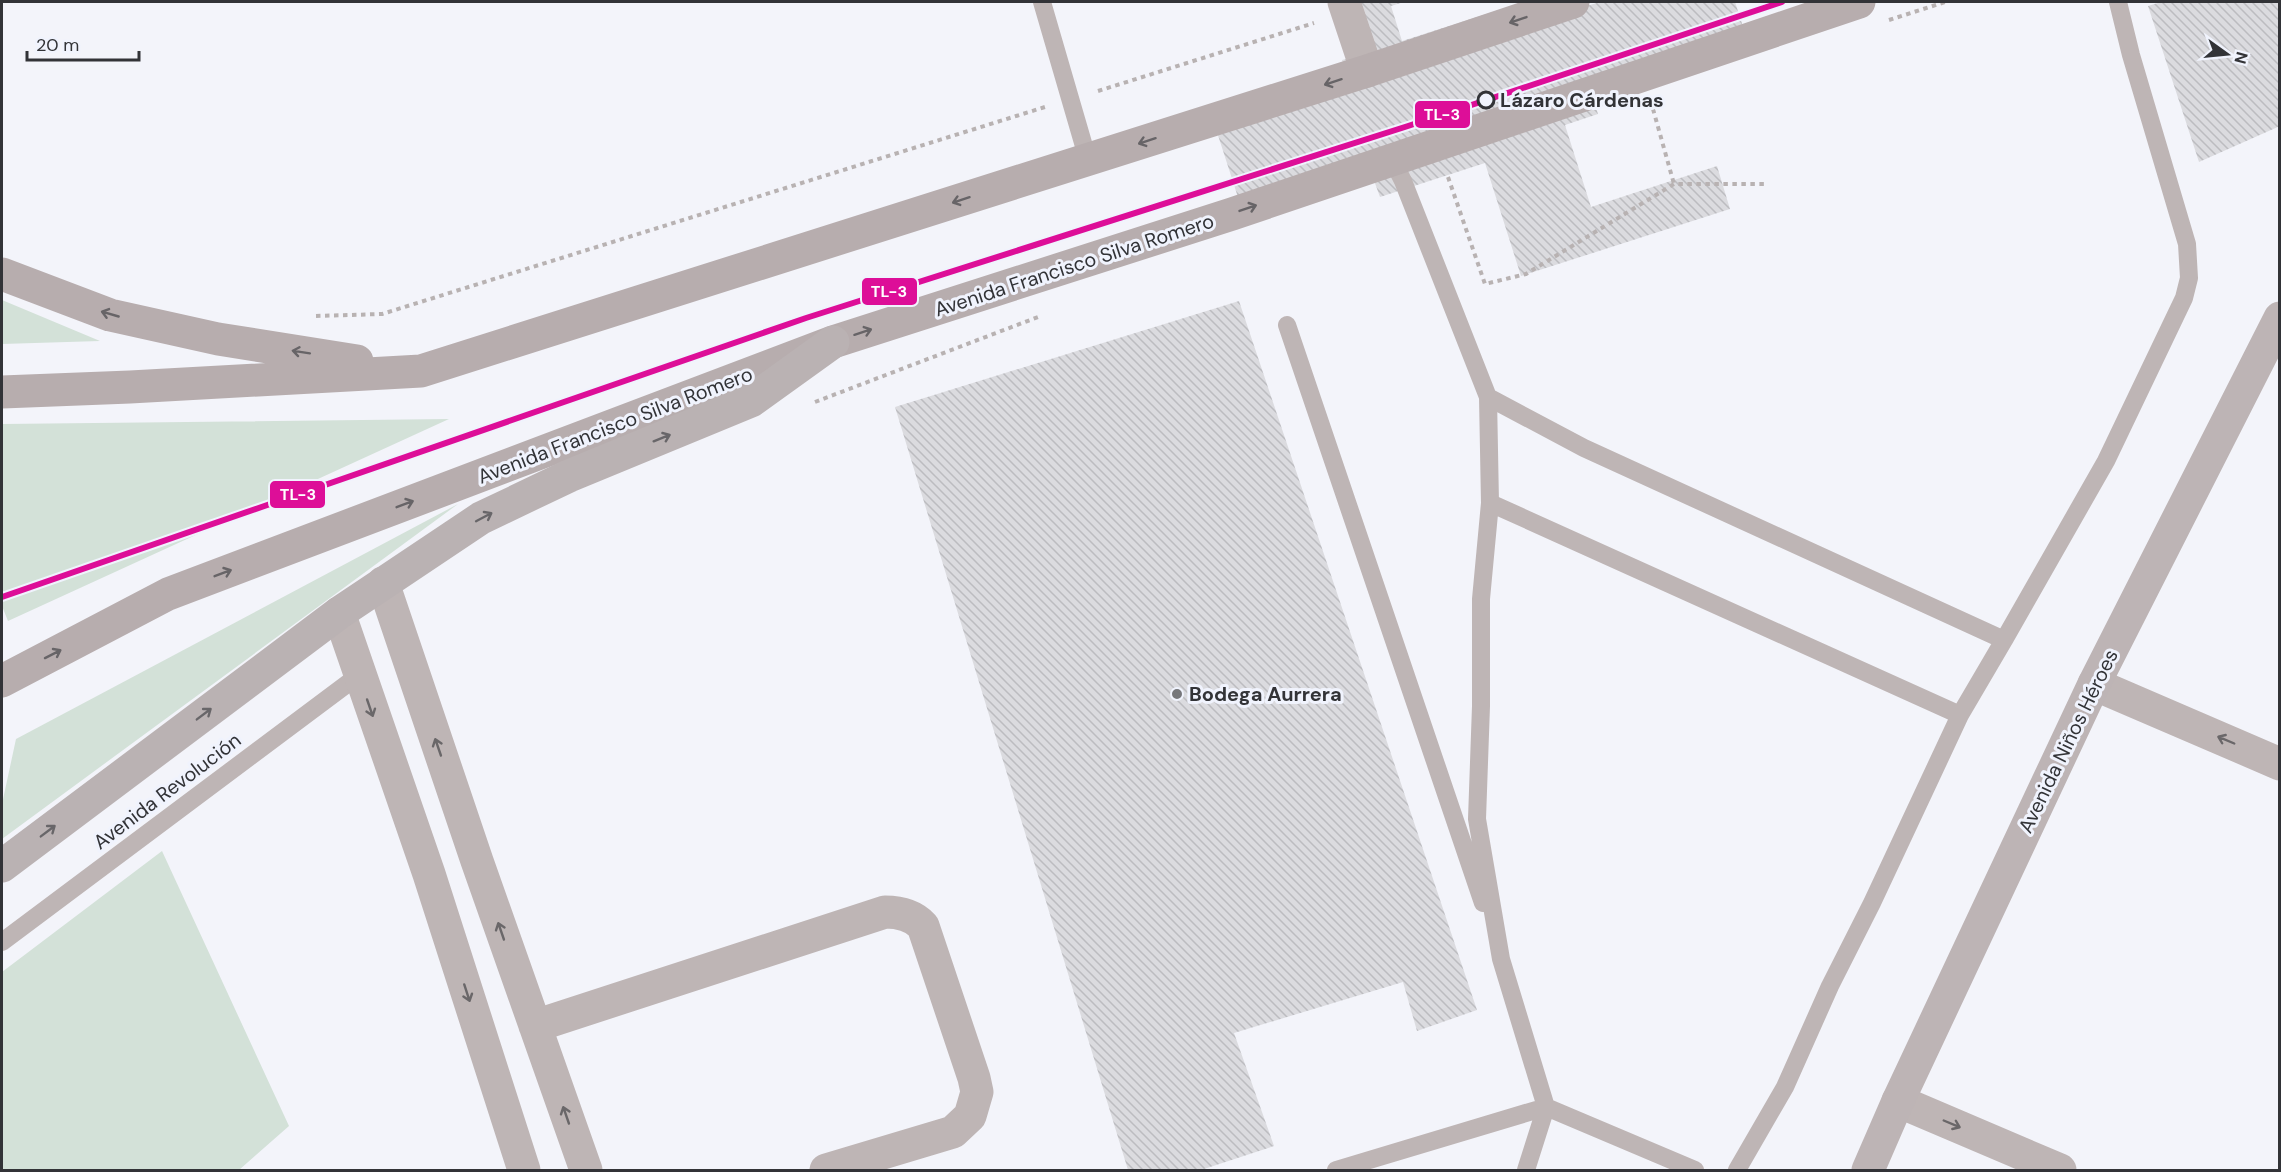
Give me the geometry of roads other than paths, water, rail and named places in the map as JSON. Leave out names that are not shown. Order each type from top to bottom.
[{"type":"highway","points":[[2,866],[339,613],[481,518],[569,476],[751,401],[832,342]]},
{"type":"main road","points":[[2,392],[421,371],[1367,71],[1573,2]]},
{"type":"main road","name":"Avenida Francisco Silva Romero","points":[[2,681],[168,594],[832,342],[1232,214],[1398,170],[1859,2]]},
{"type":"main road","points":[[2,274],[110,315],[218,339],[421,371]]},
{"type":"street","points":[[1345,7],[1367,71]]},
{"type":"street","name":"Avenida Niños Héroes","points":[[1868,1170],[1898,1101],[2094,684],[2280,318]]},
{"type":"street","points":[[383,583],[585,1170]]},
{"type":"street","points":[[339,613],[429,874],[524,1170]]},
{"type":"street","points":[[2094,684],[2280,764]]},
{"type":"street","points":[[429,874],[477,861]]},
{"type":"street","points":[[535,1026],[885,912],[896,912],[916,918],[923,926],[974,1077],[977,1092],[970,1116],[953,1132],[826,1170]]},
{"type":"street","points":[[1898,1101],[2060,1170]]},
{"type":"lane","points":[[1042,2],[1088,160]]},
{"type":"lane","points":[[1737,1170],[1785,1087],[1830,986],[1872,903],[1960,715],[2106,461],[2184,298],[2189,278],[2187,244],[2131,55],[2118,2]]},
{"type":"lane","points":[[1398,170],[1488,397],[1490,503],[1481,598],[1481,706],[1477,819],[1502,959]]},
{"type":"lane","points":[[1287,325],[1502,959],[1545,1107],[1526,1170]]},
{"type":"lane","points":[[1488,397],[1584,448],[2004,640]]},
{"type":"lane","points":[[1490,503],[1960,715]]},
{"type":"lane","name":"Avenida Revolución","points":[[2,942],[359,675]]},
{"type":"lane","points":[[1336,1170],[1545,1107],[1695,1170]]},
{"type":"place","name":"Lázaro Cárdenas","points":[[1486,100]]},
{"type":"place","name":"Bodega Aurrera","points":[[1177,694]]}]
